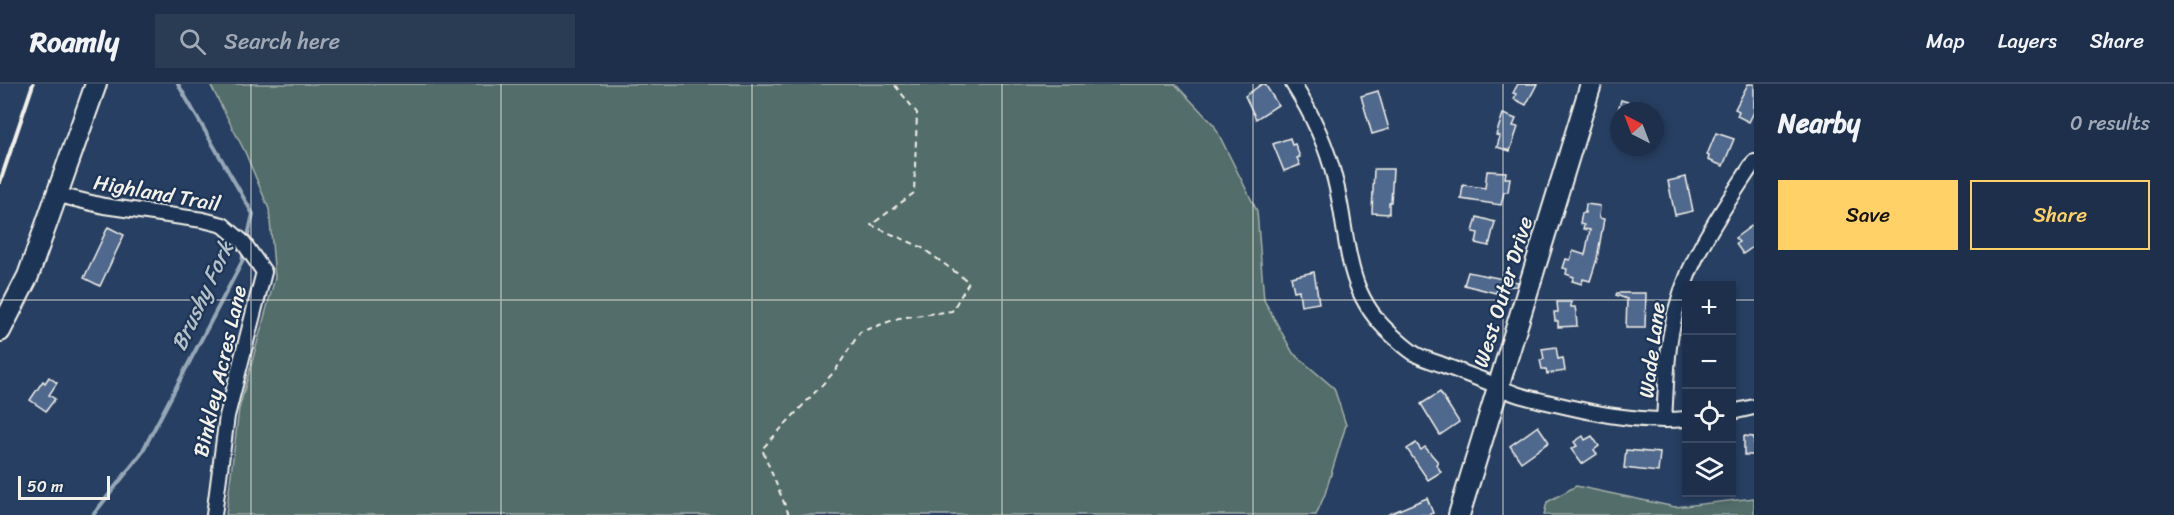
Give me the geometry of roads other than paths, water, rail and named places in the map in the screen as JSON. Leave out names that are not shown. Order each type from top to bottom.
[{"type":"street","points":[[0,331],[28,276],[96,84]]},
{"type":"street","points":[[1293,84],[1314,121],[1327,152],[1336,181],[1349,262],[1358,288],[1371,313],[1383,327],[1417,355],[1498,386],[1510,393],[1579,410],[1649,420],[1682,419]]},
{"type":"street","name":"West Outer Drive","points":[[1459,515],[1591,84]]},
{"type":"street","name":"Wade Lane","points":[[1664,420],[1670,334],[1686,275],[1702,241],[1754,162]]},
{"type":"street","name":"Highland Trail","points":[[58,195],[104,206],[223,225],[243,242],[264,272]]},
{"type":"street","name":"Binkley Acres Lane","points":[[214,515],[227,416],[264,272]]},
{"type":"street","points":[[1736,411],[1754,407]]},
{"type":"waterway","name":"Brushy Fork","points":[[178,84],[253,214],[247,240]]},
{"type":"waterway","name":"Brushy Fork","points":[[93,515],[141,454],[242,262],[244,250]]},
{"type":"railway","points":[[0,182],[33,84]]}]
